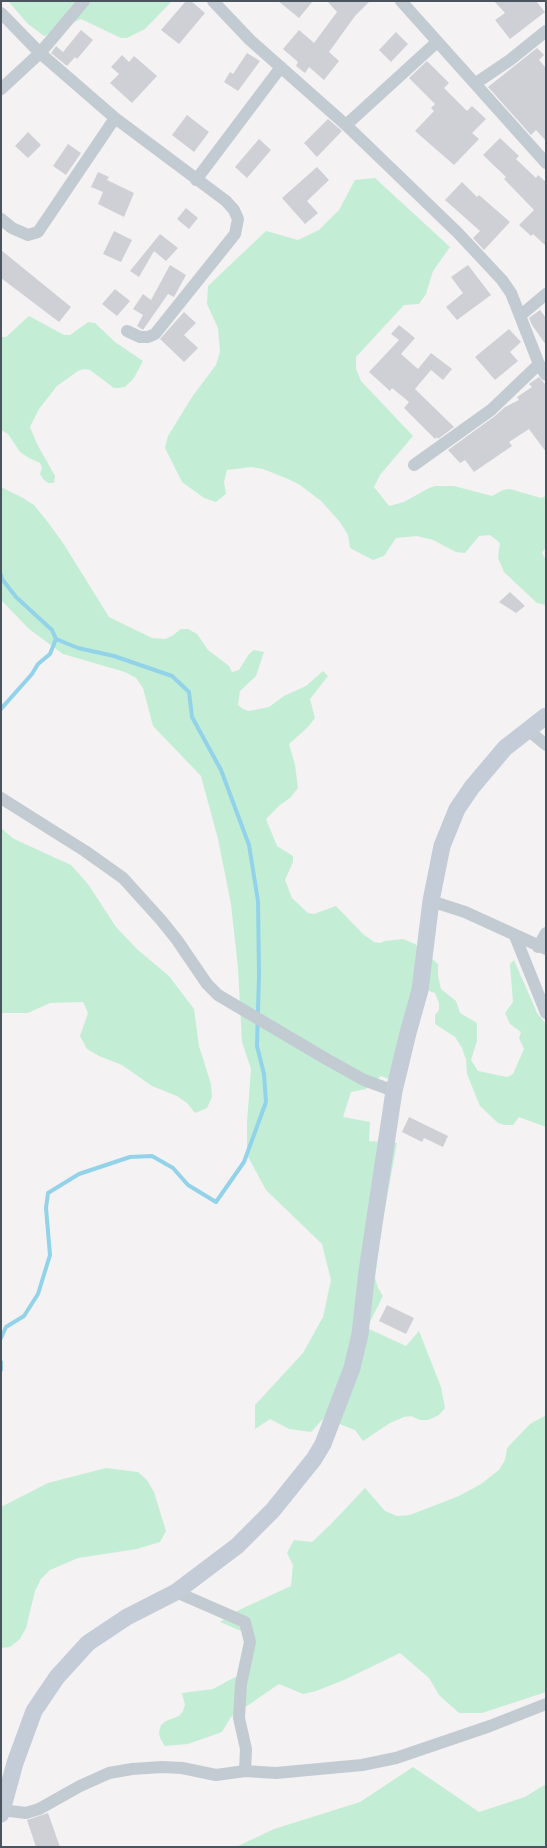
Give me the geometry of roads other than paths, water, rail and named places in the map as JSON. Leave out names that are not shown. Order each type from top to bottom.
[{"type":"main road","points":[[2,1812],[15,1762],[34,1712],[57,1677],[88,1643],[127,1617],[176,1592],[237,1546],[273,1510],[314,1459],[323,1444],[352,1368],[360,1334],[367,1271],[394,1091],[420,990],[431,901],[442,846],[457,809],[472,787],[505,748],[546,716]]},
{"type":"street","points":[[1,88],[40,53],[84,1]]},
{"type":"street","points":[[213,1],[250,40],[346,125],[458,233],[496,274],[511,293],[540,364],[546,375]]},
{"type":"street","points":[[401,1],[546,163]]},
{"type":"street","points":[[1,13],[40,53],[115,118],[226,201],[234,210],[238,219],[235,234],[156,334],[148,337],[140,337],[127,331]]},
{"type":"street","points":[[476,83],[510,60],[546,31]]},
{"type":"street","points":[[346,125],[437,42]]},
{"type":"street","points":[[196,180],[281,67]]},
{"type":"street","points":[[1,219],[12,228],[28,235],[38,232],[115,118]]},
{"type":"street","points":[[521,315],[546,294]]},
{"type":"street","points":[[414,465],[491,410],[540,364]]},
{"type":"street","points":[[528,730],[546,745]]},
{"type":"street","points":[[1,798],[85,851],[123,878],[165,925],[207,984],[218,995],[364,1080],[394,1091]]},
{"type":"street","points":[[431,901],[465,912],[542,948],[546,933]]},
{"type":"street","points":[[515,936],[546,1013]]},
{"type":"street","points":[[176,1592],[245,1622],[250,1642],[241,1684],[240,1718],[246,1749],[245,1771]]},
{"type":"street","points":[[2,1812],[26,1813],[39,1809],[109,1773],[132,1769],[162,1767],[182,1768],[216,1775],[245,1771],[276,1772],[362,1765],[396,1758],[490,1726],[546,1704]]},
{"type":"waterway","points":[[1,575],[2,579],[16,597],[52,630],[56,639],[78,648],[114,656],[172,676],[189,692],[192,717],[221,770],[249,845],[258,901],[259,975],[257,1046],[264,1074],[266,1102],[244,1162],[216,1202],[188,1185],[173,1168],[152,1156],[130,1157],[79,1174],[48,1193],[46,1208],[50,1255],[38,1294],[24,1316],[6,1327],[1,1338]]},
{"type":"waterway","points":[[1,709],[32,674],[38,664],[50,654],[56,639]]},
{"type":"waterway","points":[[1,1362],[1,1370]]}]
